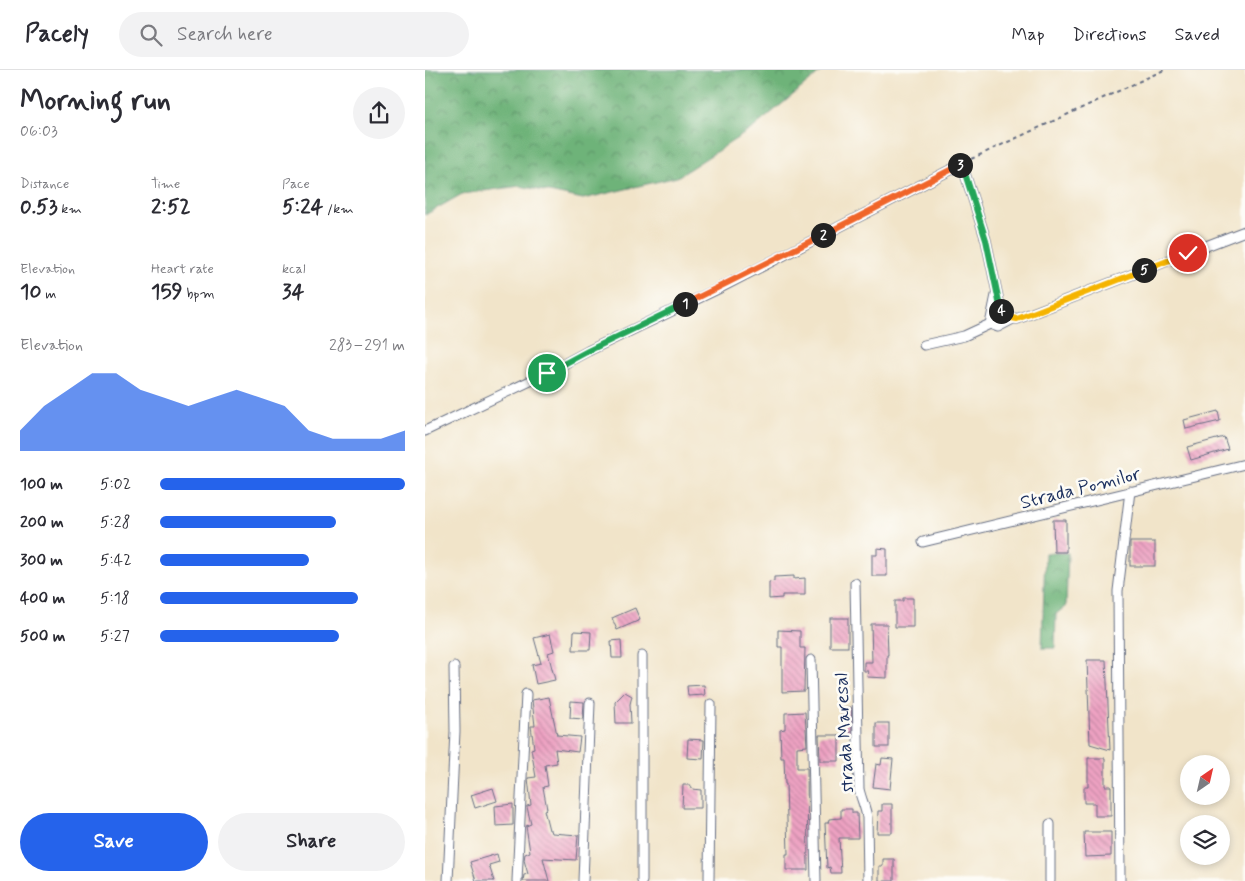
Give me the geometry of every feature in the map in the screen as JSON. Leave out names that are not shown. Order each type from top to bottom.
[{"type":"street","points":[[425,431],[720,288],[962,164],[986,240],[1001,311],[1007,317],[1015,318]]},
{"type":"street","points":[[924,345],[964,336],[990,324],[998,327],[1015,318],[1245,231]]},
{"type":"street","points":[[990,324],[997,292]]},
{"type":"street","name":"Strada Pomilor","points":[[923,542],[1245,464]]},
{"type":"street","points":[[1121,881],[1118,591],[1130,492]]},
{"type":"street","name":"strada Maresal","points":[[855,583],[859,789],[867,818],[868,881]]},
{"type":"street","points":[[642,656],[642,881]]},
{"type":"street","points":[[811,660],[816,881]]},
{"type":"street","points":[[448,881],[455,731],[455,667]]},
{"type":"street","points":[[517,881],[526,694]]},
{"type":"street","points":[[583,881],[590,703]]},
{"type":"street","points":[[709,881],[711,704]]},
{"type":"street","points":[[1049,824],[1050,881]]},
{"type":"path","points":[[962,164],[1164,70]]},
{"type":"green space","points":[[425,70],[823,70],[753,128],[677,177],[583,199],[520,186],[462,194],[425,215]]},
{"type":"green space","points":[[1045,553],[1068,553],[1066,606],[1056,614],[1055,648],[1042,648]]},
{"type":"building","points":[[1218,411],[1220,421],[1186,429],[1184,420]]},
{"type":"building","points":[[1224,437],[1228,449],[1191,460],[1187,447]]},
{"type":"building","points":[[1053,520],[1066,520],[1066,552],[1054,552]]},
{"type":"building","points":[[1130,542],[1155,542],[1155,566],[1130,566]]},
{"type":"building","points":[[877,548],[887,549],[887,576],[872,576],[872,555],[877,555]]},
{"type":"building","points":[[794,576],[794,579],[805,578],[805,595],[782,595],[782,598],[769,599],[769,582],[774,581],[774,577]]},
{"type":"building","points":[[903,598],[913,598],[913,627],[895,627],[895,601],[903,601]]},
{"type":"building","points":[[635,608],[640,620],[617,630],[612,618]]},
{"type":"building","points":[[830,618],[848,618],[848,647],[830,647]]},
{"type":"building","points":[[871,624],[887,624],[887,678],[867,677],[868,671],[864,671],[864,662],[872,662]]},
{"type":"building","points":[[778,630],[800,631],[800,648],[805,648],[804,691],[782,692],[782,647],[778,647]]},
{"type":"building","points":[[574,631],[591,632],[590,650],[573,650]]},
{"type":"building","points":[[550,634],[554,651],[548,653],[555,680],[536,684],[532,665],[541,663],[534,638]]},
{"type":"building","points":[[621,640],[622,658],[612,658],[611,641]]},
{"type":"building","points":[[1087,660],[1106,660],[1110,750],[1090,744]]},
{"type":"building","points":[[704,685],[705,695],[688,696],[687,686]]},
{"type":"building","points":[[625,692],[632,696],[630,704],[631,723],[616,723],[615,702]]},
{"type":"building","points":[[549,697],[557,735],[580,737],[578,752],[555,749],[557,763],[545,765],[548,786],[543,787],[547,809],[544,810],[549,830],[552,833],[578,835],[576,860],[543,858],[549,881],[523,881],[524,875],[528,874],[524,860],[525,854],[530,852],[526,826],[531,824],[527,807],[531,805],[528,778],[536,777],[531,749],[534,748],[531,726],[535,726],[532,700]]},
{"type":"building","points":[[571,701],[584,702],[583,719],[570,718]]},
{"type":"building","points":[[851,707],[852,732],[844,733],[841,708]]},
{"type":"building","points":[[805,712],[807,746],[797,747],[797,768],[807,768],[808,870],[786,870],[786,854],[788,854],[786,784],[784,758],[781,758],[780,730],[785,729],[785,713]]},
{"type":"building","points":[[876,723],[889,723],[889,747],[876,747]]},
{"type":"building","points":[[819,735],[839,735],[839,761],[820,761]]},
{"type":"building","points":[[688,739],[704,740],[703,759],[687,758]]},
{"type":"building","points":[[882,758],[893,759],[890,789],[873,787],[876,764],[881,765]]},
{"type":"building","points":[[1088,758],[1105,758],[1105,786],[1111,786],[1111,816],[1095,816],[1095,803],[1084,803],[1084,787],[1088,787]]},
{"type":"building","points":[[683,785],[690,785],[692,789],[701,790],[701,808],[682,808]]},
{"type":"building","points":[[493,788],[497,801],[475,808],[471,795]]},
{"type":"building","points":[[513,804],[513,825],[496,826],[495,806]]},
{"type":"building","points":[[882,804],[892,804],[892,833],[877,833],[878,811],[882,811]]},
{"type":"building","points":[[841,809],[852,809],[852,813],[857,813],[858,838],[839,838],[841,873],[831,873],[830,867],[827,868],[825,823],[828,823],[829,819],[841,818]]},
{"type":"building","points":[[1084,832],[1111,832],[1111,856],[1085,857]]},
{"type":"building","points":[[497,854],[499,862],[489,865],[494,881],[476,881],[470,862]]},
{"type":"building","points":[[883,859],[894,859],[894,881],[879,881],[879,866],[883,866]]},
{"type":"route","points":[[547,373],[588,351],[720,288],[962,164],[986,240],[1001,311],[1007,317],[1017,319],[1188,253]]}]
